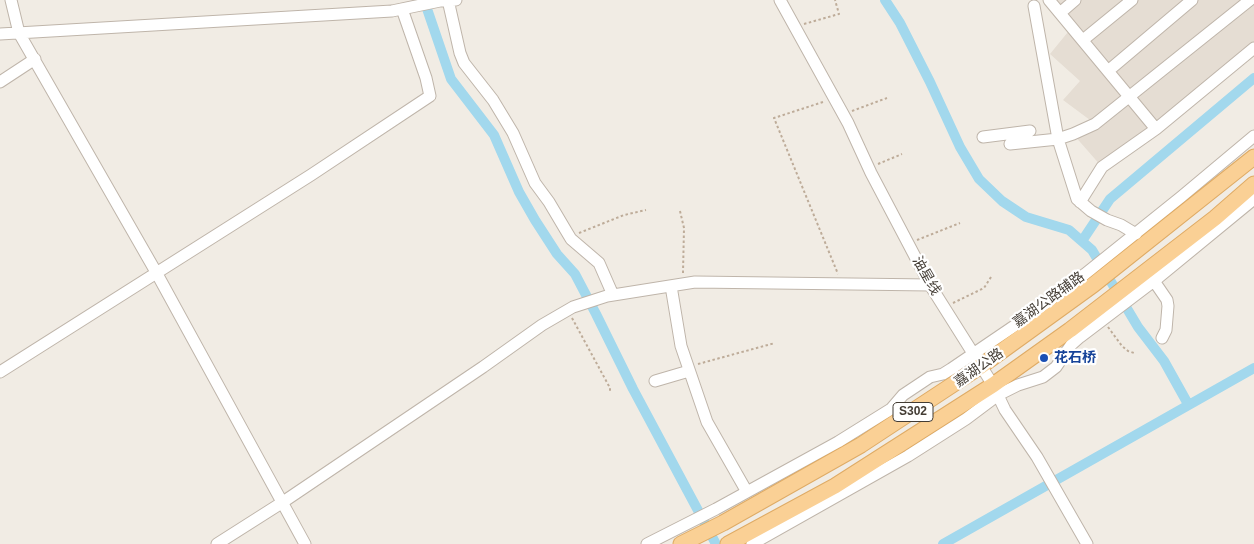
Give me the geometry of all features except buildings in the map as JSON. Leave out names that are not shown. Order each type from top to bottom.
[{"type":"main road","name":"嘉湖公路","points":[[687,541],[719,516],[860,446],[1089,279],[1132,243],[1254,157]]},
{"type":"main road","name":"嘉湖公路","points":[[732,542],[835,486],[996,390],[1105,313],[1149,279],[1254,184]]},
{"type":"street","points":[[11,0],[19,33],[156,272],[305,544]]},
{"type":"street","points":[[0,34],[320,15],[406,8],[456,0]]},
{"type":"street","name":"油星线","points":[[780,0],[843,115],[930,285],[978,360],[996,390],[1005,410],[1041,463],[1087,544]]},
{"type":"street","points":[[1049,0],[1156,129]]},
{"type":"street","points":[[1060,13],[1075,0]]},
{"type":"street","points":[[1083,40],[1132,0]]},
{"type":"street","points":[[1108,71],[1192,0]]},
{"type":"street","points":[[983,137],[1014,140],[1058,139],[1094,124],[1250,0]]},
{"type":"street","points":[[445,1],[464,63],[493,100],[512,133],[535,182],[571,239],[599,263],[610,295]]},
{"type":"street","points":[[1034,6],[1058,139],[1072,186],[1080,202],[1107,220],[1121,225],[1132,243],[1254,136]]},
{"type":"street","points":[[0,372],[319,170],[430,96],[406,8]]},
{"type":"street","points":[[1080,202],[1102,167],[1156,129],[1254,48]]},
{"type":"street","points":[[0,82],[35,59]]},
{"type":"street","points":[[1014,140],[1030,131]]},
{"type":"street","points":[[1162,338],[1166,330],[1167,300],[1149,279],[1254,199]]},
{"type":"street","points":[[217,544],[283,502],[542,325],[570,308],[610,295],[695,282],[930,285]]},
{"type":"street","points":[[677,285],[681,346],[707,422],[747,492]]},
{"type":"street","points":[[752,544],[765,541],[966,420],[996,390],[1042,377],[1056,366],[1071,345],[1105,313]]},
{"type":"street","points":[[647,544],[682,526],[719,516],[747,492],[838,442],[891,409],[903,395],[930,377],[978,360]]},
{"type":"street","points":[[655,381],[689,368]]},
{"type":"path","points":[[795,27],[839,14],[834,0]]},
{"type":"path","points":[[843,115],[888,98]]},
{"type":"path","points":[[834,99],[774,118],[838,276],[838,284]]},
{"type":"path","points":[[869,168],[902,154]]},
{"type":"path","points":[[571,239],[581,231],[592,226],[646,210]]},
{"type":"path","points":[[677,285],[684,228],[680,211]]},
{"type":"path","points":[[908,244],[960,223]]},
{"type":"path","points":[[944,307],[984,288],[991,277]]},
{"type":"path","points":[[570,308],[610,388],[610,392]]},
{"type":"path","points":[[1105,313],[1122,346],[1134,353]]},
{"type":"path","points":[[689,368],[775,343]]},
{"type":"shaded area","points":[[1049,0],[1254,0],[1254,48],[1102,167],[1073,134],[1094,123],[1063,100],[1080,81],[1050,54],[1072,27]]},
{"type":"waterway","points":[[424,0],[451,79],[494,135],[519,192],[535,220],[557,254],[575,274],[633,389],[716,544]]},
{"type":"waterway","points":[[885,0],[900,23],[960,147],[979,179],[1002,201],[1026,217],[1069,230],[1092,250],[1138,327],[1164,361],[1188,404]]},
{"type":"waterway","points":[[1082,241],[1110,199],[1254,78]]},
{"type":"waterway","points":[[943,544],[1254,368]]},
{"type":"place","name":"花石桥","points":[[1044,358]]}]
